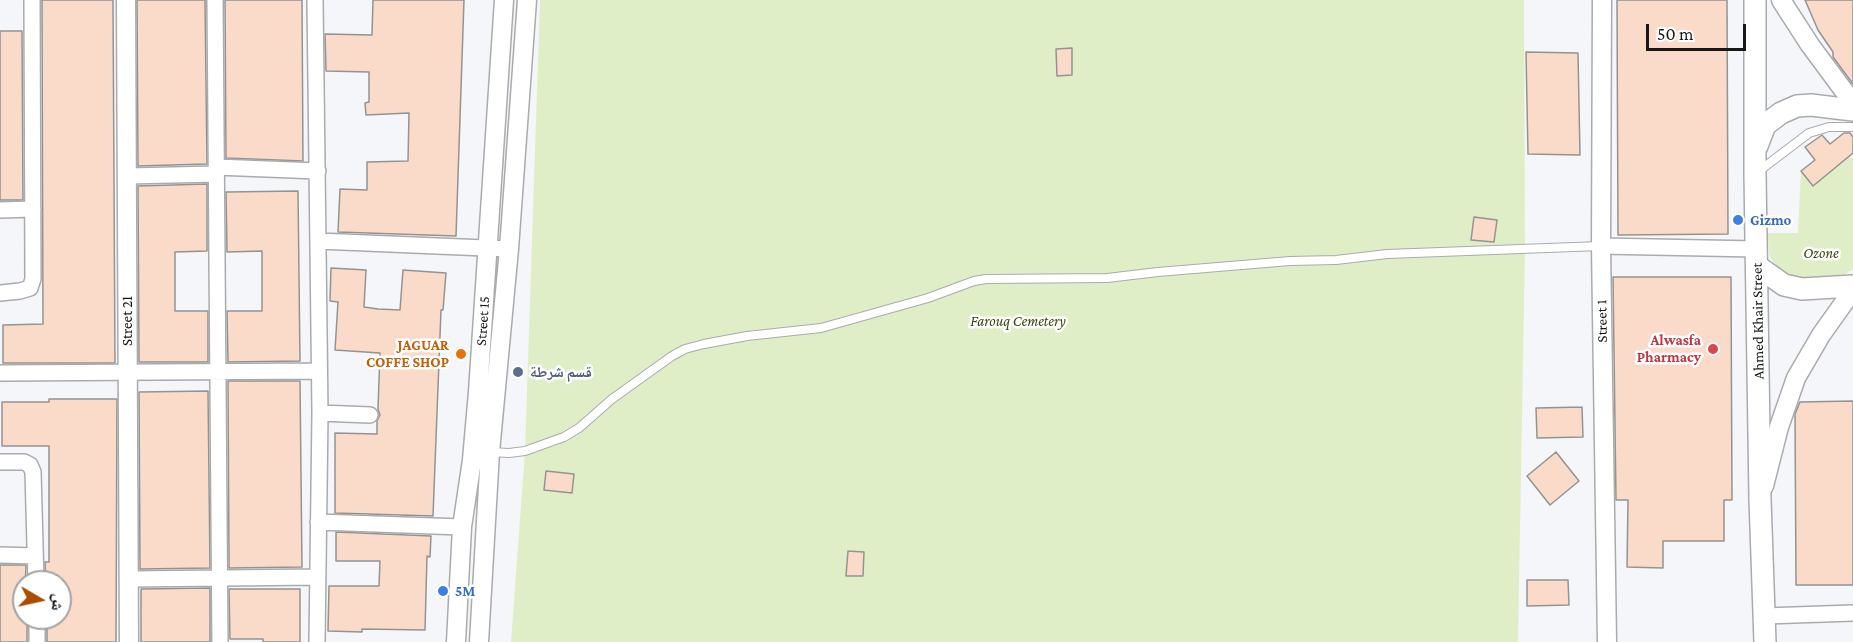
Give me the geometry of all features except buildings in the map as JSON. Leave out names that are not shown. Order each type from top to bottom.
[{"type":"main road","name":"Ahmed Khair Street","points":[[1755,0],[1760,500],[1765,642]]},
{"type":"main road","points":[[1755,168],[1760,134],[1765,125],[1781,113],[1797,106],[1811,105],[1853,110]]},
{"type":"main road","points":[[1757,258],[1784,285],[1802,289],[1853,288]]},
{"type":"street","points":[[0,293],[30,288],[33,279],[32,0]]},
{"type":"street","name":"Street 21","points":[[126,0],[129,642]]},
{"type":"street","points":[[215,0],[220,642]]},
{"type":"street","points":[[315,0],[320,371],[317,642]]},
{"type":"street","name":"Street 15","points":[[456,642],[462,527],[474,438],[489,248],[504,0]]},
{"type":"street","name":"Street 15","points":[[479,642],[490,452],[527,0]]},
{"type":"street","name":"Street 1","points":[[1602,0],[1601,246],[1607,642]]},
{"type":"street","points":[[1781,0],[1810,45],[1853,103]]},
{"type":"street","points":[[128,176],[216,171],[318,171]]},
{"type":"street","points":[[0,210],[33,209]]},
{"type":"street","points":[[318,241],[508,249]]},
{"type":"street","points":[[1601,246],[1757,258]]},
{"type":"street","points":[[1760,500],[1779,427],[1796,378],[1821,335],[1853,288]]},
{"type":"street","points":[[0,373],[320,371]]},
{"type":"street","points":[[320,413],[370,415]]},
{"type":"street","points":[[0,462],[24,462],[30,465],[33,471],[36,570]]},
{"type":"street","points":[[318,522],[462,527]]},
{"type":"street","points":[[0,555],[35,556]]},
{"type":"street","points":[[129,579],[316,577]]},
{"type":"street","points":[[1765,616],[1853,613]]},
{"type":"lane","points":[[1755,168],[1809,133],[1829,127],[1853,127]]},
{"type":"lane","points":[[490,452],[525,451],[564,437],[579,428],[612,399],[663,362],[686,349],[747,336],[821,328],[928,298],[974,281],[1107,278],[1387,254],[1601,246]]},
{"type":"green space","name":"Farouq Cemetery","points":[[540,0],[1524,0],[1525,250],[1518,642],[511,642],[525,451]]},
{"type":"green space","name":"Ozone","points":[[1847,158],[1853,158],[1853,269],[1831,284],[1782,276],[1770,257],[1767,233],[1798,233],[1801,171],[1814,185]]},
{"type":"place","name":"Gizmo","points":[[1738,220]]},
{"type":"place","name":"Alwasfa Pharmacy","points":[[1713,349]]},
{"type":"place","name":"JAGUAR COFFE SHOP","points":[[461,354]]},
{"type":"place","name":"قسم شرطة","points":[[518,372]]},
{"type":"place","name":"5M","points":[[443,591]]}]
